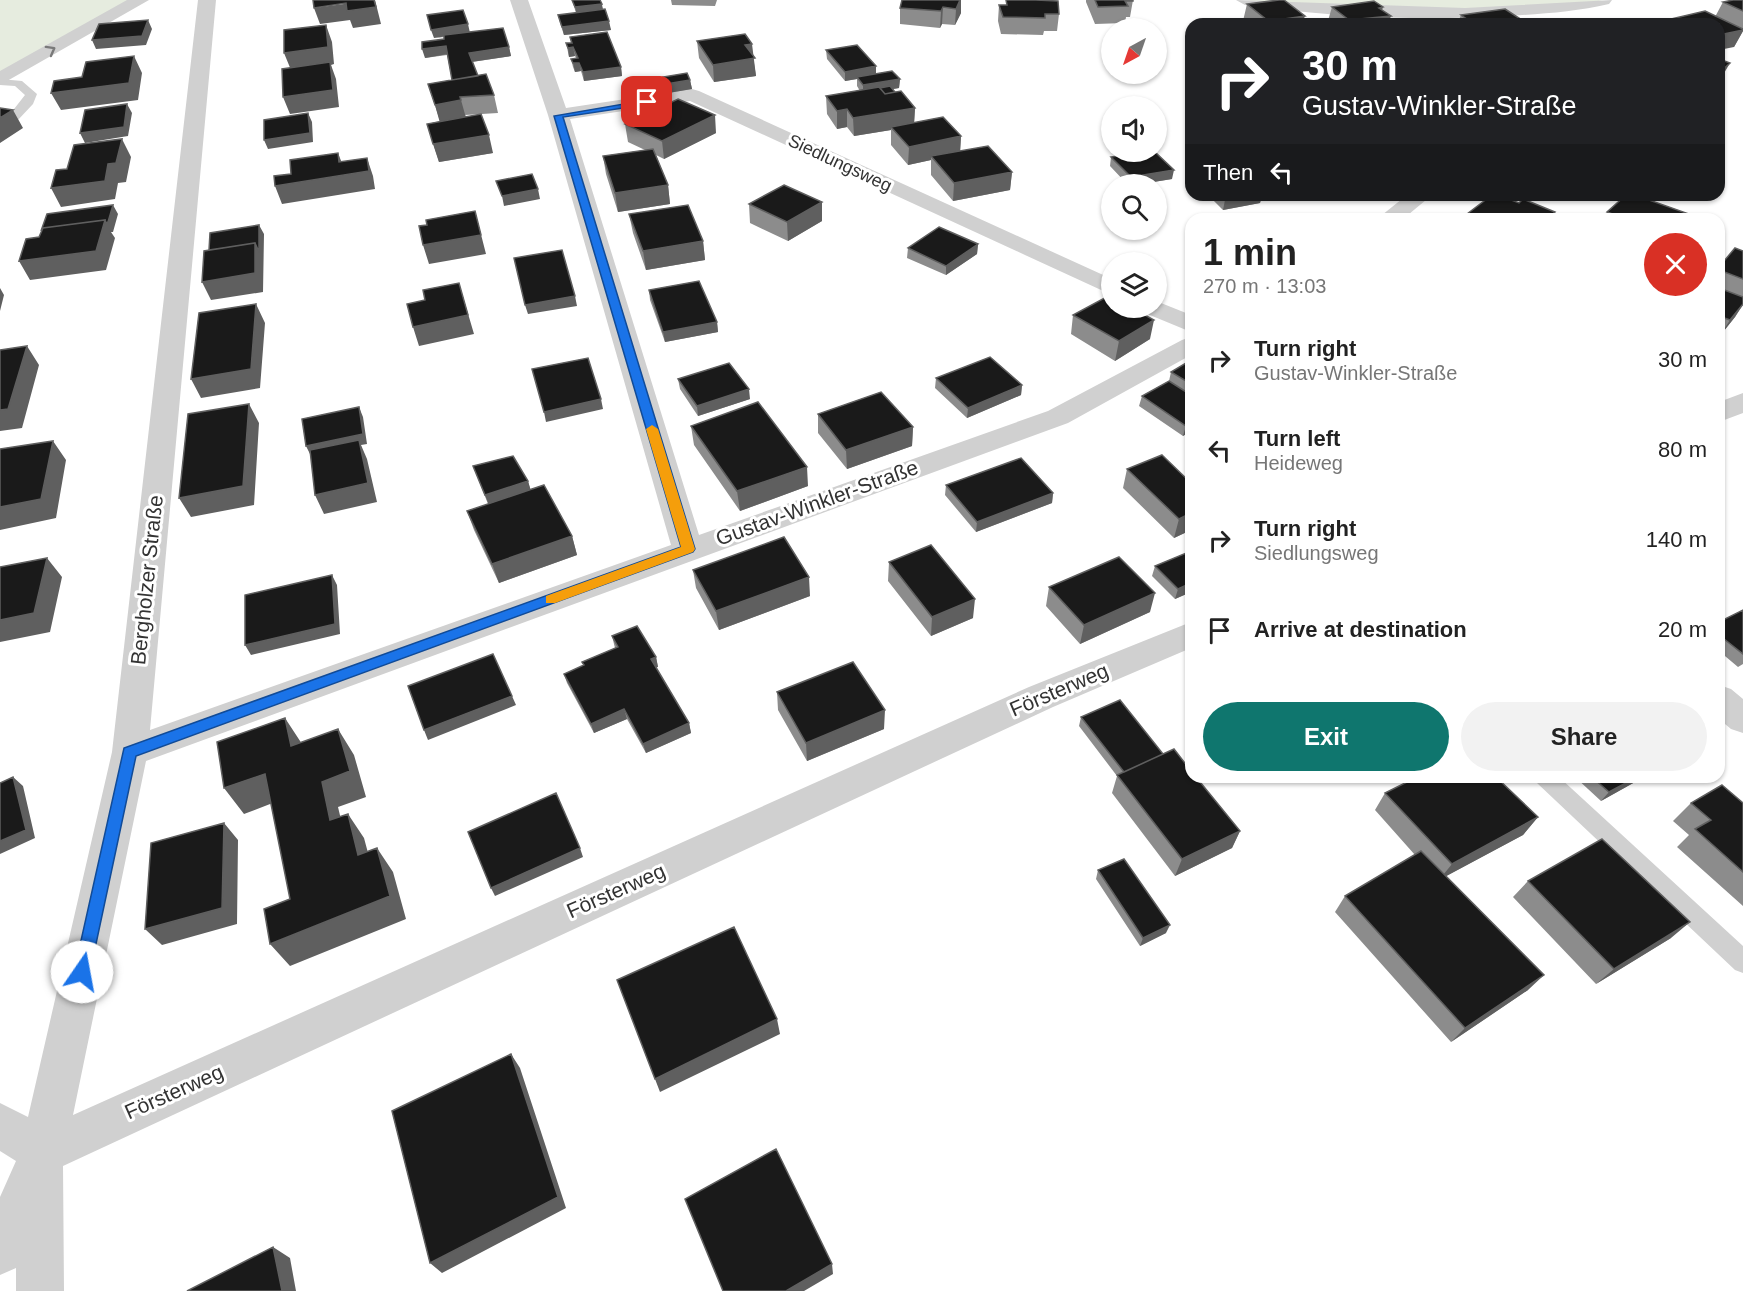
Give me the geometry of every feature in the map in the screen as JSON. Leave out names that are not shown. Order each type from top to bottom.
[{"type":"street","points":[[0,80],[140,0]]},
{"type":"street","name":"Bergholzer Straße","points":[[43,1152],[130,752],[207,0]]},
{"type":"street","points":[[519,0],[558,116],[688,549]]},
{"type":"street","points":[[1245,0],[1329,10],[1573,16],[1603,0]]},
{"type":"street","name":"Siedlungsweg","points":[[558,116],[692,95],[1101,283]]},
{"type":"street","points":[[1396,213],[1413,201]]},
{"type":"street","points":[[1167,314],[1185,321]]},
{"type":"street","name":"Gustav-Winkler-Straße","points":[[130,752],[1058,417],[1185,348]]},
{"type":"street","points":[[1725,410],[1743,402]]},
{"type":"street","name":"Försterweg","points":[[43,1152],[1041,697],[1185,637]]},
{"type":"street","points":[[1725,704],[1743,719]]},
{"type":"street","points":[[0,1125],[43,1152]]},
{"type":"street","points":[[0,1251],[43,1152]]},
{"type":"street","points":[[40,1291],[43,1152]]},
{"type":"lane","points":[[0,80],[18,83],[31,94],[29,101],[13,118]]},
{"type":"lane","points":[[1551,783],[1743,962]]},
{"type":"shaded area","points":[[0,0],[140,0],[0,79]]},
{"type":"shaded area","points":[[1245,0],[1603,0],[1571,7],[1318,10]]},
{"type":"building","points":[[313,0],[374,0],[376,7],[347,11],[346,3],[314,8]]},
{"type":"building","points":[[572,0],[600,0],[602,4],[575,7]]},
{"type":"building","points":[[902,0],[960,0],[956,9],[943,7],[941,11],[900,8]]},
{"type":"building","points":[[1006,0],[1058,1],[1059,14],[1045,14],[1045,18],[1003,17],[999,5],[1007,5]]},
{"type":"building","points":[[1095,0],[1133,1],[1125,1],[1128,6],[1098,7]]},
{"type":"building","points":[[1284,0],[1305,16],[1264,18],[1247,4]]},
{"type":"building","points":[[1743,0],[1743,11],[1723,2]]},
{"type":"building","points":[[1374,1],[1383,7],[1379,8],[1391,16],[1346,18],[1332,7]]},
{"type":"building","points":[[605,9],[609,21],[562,27],[558,15]]},
{"type":"building","points":[[1505,9],[1519,18],[1465,18],[1461,15]]},
{"type":"building","points":[[463,10],[468,24],[431,30],[427,15]]},
{"type":"building","points":[[1705,11],[1720,18],[1675,18]]},
{"type":"building","points":[[148,20],[142,36],[92,40],[99,24]]},
{"type":"building","points":[[1725,20],[1743,29],[1725,34]]},
{"type":"building","points":[[326,25],[328,47],[284,53],[284,30]]},
{"type":"building","points":[[503,28],[509,47],[469,53],[478,76],[452,80],[446,46],[422,49],[422,42],[444,39],[444,35]]},
{"type":"building","points":[[607,32],[621,67],[583,72],[579,63],[573,63],[571,59],[578,58],[573,47],[568,48],[566,43],[572,43],[570,37]]},
{"type":"building","points":[[745,34],[752,44],[745,45],[755,58],[713,65],[697,41]]},
{"type":"building","points":[[857,45],[876,66],[845,72],[826,50]]},
{"type":"building","points":[[134,56],[129,83],[51,93],[54,81],[82,77],[86,62]]},
{"type":"building","points":[[330,62],[333,90],[283,97],[282,69]]},
{"type":"building","points":[[892,71],[900,79],[863,85],[857,77]]},
{"type":"building","points":[[687,73],[690,80],[666,84],[663,77]]},
{"type":"building","points":[[486,74],[494,95],[460,97],[461,100],[435,105],[428,84]]},
{"type":"building","points":[[890,86],[895,92],[885,94],[880,88]]},
{"type":"building","points":[[879,87],[885,94],[901,91],[915,108],[853,118],[847,109],[837,111],[826,96]]},
{"type":"building","points":[[678,99],[715,115],[662,141],[625,124]]},
{"type":"building","points":[[127,104],[124,127],[80,133],[85,110]]},
{"type":"building","points":[[0,108],[13,110],[0,118]]},
{"type":"building","points":[[308,113],[310,133],[264,140],[264,120]]},
{"type":"building","points":[[481,114],[489,135],[433,144],[427,124]]},
{"type":"building","points":[[943,117],[961,136],[909,147],[891,127]]},
{"type":"building","points":[[122,139],[116,163],[108,164],[105,181],[51,188],[56,170],[67,169],[74,145]]},
{"type":"building","points":[[988,146],[1012,172],[954,183],[931,156]]},
{"type":"building","points":[[653,149],[668,185],[615,193],[603,156]]},
{"type":"building","points":[[338,153],[339,162],[367,158],[369,171],[275,186],[274,176],[291,174],[290,160]]},
{"type":"building","points":[[1116,162],[1166,162],[1174,170],[1149,174],[1128,174]]},
{"type":"building","points":[[532,174],[538,189],[502,196],[496,181]]},
{"type":"building","points":[[784,185],[822,202],[787,222],[749,204]]},
{"type":"building","points":[[1484,201],[1519,203],[1528,201],[1555,212],[1554,213],[1468,213]]},
{"type":"building","points":[[1619,201],[1652,201],[1686,213],[1610,213],[1607,212]]},
{"type":"building","points":[[113,205],[106,223],[105,220],[43,228],[41,231],[47,214]]},
{"type":"building","points":[[688,205],[703,241],[643,251],[629,214]]},
{"type":"building","points":[[475,211],[481,235],[423,245],[419,226],[427,225],[426,220]]},
{"type":"building","points":[[105,220],[96,251],[19,261],[26,239],[39,237],[43,228]]},
{"type":"building","points":[[259,225],[259,252],[255,243],[209,250],[210,233]]},
{"type":"building","points":[[939,227],[978,244],[946,266],[908,248]]},
{"type":"building","points":[[255,243],[255,273],[202,282],[204,251]]},
{"type":"building","points":[[1735,248],[1743,251],[1743,279],[1725,272],[1725,260]]},
{"type":"building","points":[[562,250],[575,296],[525,305],[514,258]]},
{"type":"building","points":[[699,281],[717,322],[663,332],[649,290]]},
{"type":"building","points":[[459,283],[468,315],[413,327],[407,304],[425,300],[423,290]]},
{"type":"building","points":[[1725,290],[1743,297],[1743,304],[1730,320],[1725,318]]},
{"type":"building","points":[[1101,300],[1101,318],[1150,318],[1154,320],[1119,341],[1073,315]]},
{"type":"building","points":[[256,304],[251,369],[191,379],[199,313]]},
{"type":"building","points":[[27,346],[8,409],[0,410],[0,350]]},
{"type":"building","points":[[990,357],[1022,385],[968,408],[936,378]]},
{"type":"building","points":[[588,358],[601,399],[544,412],[532,369]]},
{"type":"building","points":[[729,363],[749,389],[697,406],[678,379]]},
{"type":"building","points":[[1185,364],[1185,380],[1171,372]]},
{"type":"building","points":[[1169,381],[1185,391],[1185,425],[1142,396]]},
{"type":"building","points":[[881,392],[913,427],[846,450],[818,414]]},
{"type":"building","points":[[758,402],[807,467],[737,491],[691,426]]},
{"type":"building","points":[[249,404],[243,486],[179,498],[188,414]]},
{"type":"building","points":[[359,407],[363,434],[306,446],[302,419]]},
{"type":"building","points":[[359,440],[368,483],[315,495],[310,450]]},
{"type":"building","points":[[53,441],[41,499],[0,507],[0,449]]},
{"type":"building","points":[[1162,455],[1185,477],[1185,516],[1179,519],[1127,469]]},
{"type":"building","points":[[513,456],[528,481],[485,495],[473,466]]},
{"type":"building","points":[[1021,458],[1053,493],[977,522],[946,485]]},
{"type":"building","points":[[544,485],[572,536],[492,564],[467,511]]},
{"type":"building","points":[[784,537],[809,577],[716,611],[693,570]]},
{"type":"building","points":[[931,545],[975,599],[932,617],[889,562]]},
{"type":"building","points":[[1185,554],[1185,586],[1178,589],[1155,566]]},
{"type":"building","points":[[1119,557],[1155,593],[1084,625],[1049,587]]},
{"type":"building","points":[[47,558],[34,613],[0,620],[0,567]]},
{"type":"building","points":[[332,575],[335,624],[245,645],[245,595]]},
{"type":"building","points":[[1743,610],[1743,654],[1725,640],[1725,619]]},
{"type":"building","points":[[637,626],[656,657],[651,659],[689,723],[643,744],[624,709],[591,724],[564,674],[584,665],[582,662],[618,647],[612,636]]},
{"type":"building","points":[[493,654],[512,696],[424,730],[408,686]]},
{"type":"building","points":[[853,662],[885,710],[806,743],[777,692]]},
{"type":"building","points":[[1120,700],[1163,754],[1124,772],[1081,717]]},
{"type":"building","points":[[285,718],[291,746],[338,729],[350,771],[322,782],[330,820],[348,814],[358,855],[377,848],[390,896],[270,944],[264,909],[290,899],[265,774],[224,788],[217,742]]},
{"type":"building","points":[[1174,749],[1185,763],[1185,783],[1201,783],[1240,831],[1182,859],[1117,775]]},
{"type":"building","points":[[13,777],[26,830],[0,841],[0,783]]},
{"type":"building","points":[[1405,783],[1502,783],[1538,817],[1452,864],[1385,793]]},
{"type":"building","points":[[1599,783],[1626,783],[1609,792]]},
{"type":"building","points":[[1722,785],[1743,803],[1743,872],[1695,829],[1711,820],[1691,803]]},
{"type":"building","points":[[556,793],[580,848],[491,888],[468,832]]},
{"type":"building","points":[[224,823],[222,908],[145,929],[151,843]]},
{"type":"building","points":[[1602,839],[1690,922],[1614,969],[1528,881]]},
{"type":"building","points":[[1421,851],[1544,975],[1465,1028],[1345,896]]},
{"type":"building","points":[[1124,859],[1170,925],[1143,938],[1098,870]]},
{"type":"building","points":[[734,927],[777,1019],[655,1079],[617,980]]},
{"type":"building","points":[[511,1054],[558,1197],[430,1263],[392,1111]]},
{"type":"building","points":[[776,1149],[832,1264],[786,1291],[723,1291],[685,1199]]},
{"type":"building","points":[[273,1247],[282,1291],[187,1291]]},
{"type":"slow traffic","points":[[551,599],[688,549],[652,429]]},
{"type":"route","points":[[82,972],[130,752],[688,549],[558,116],[647,102]]}]
